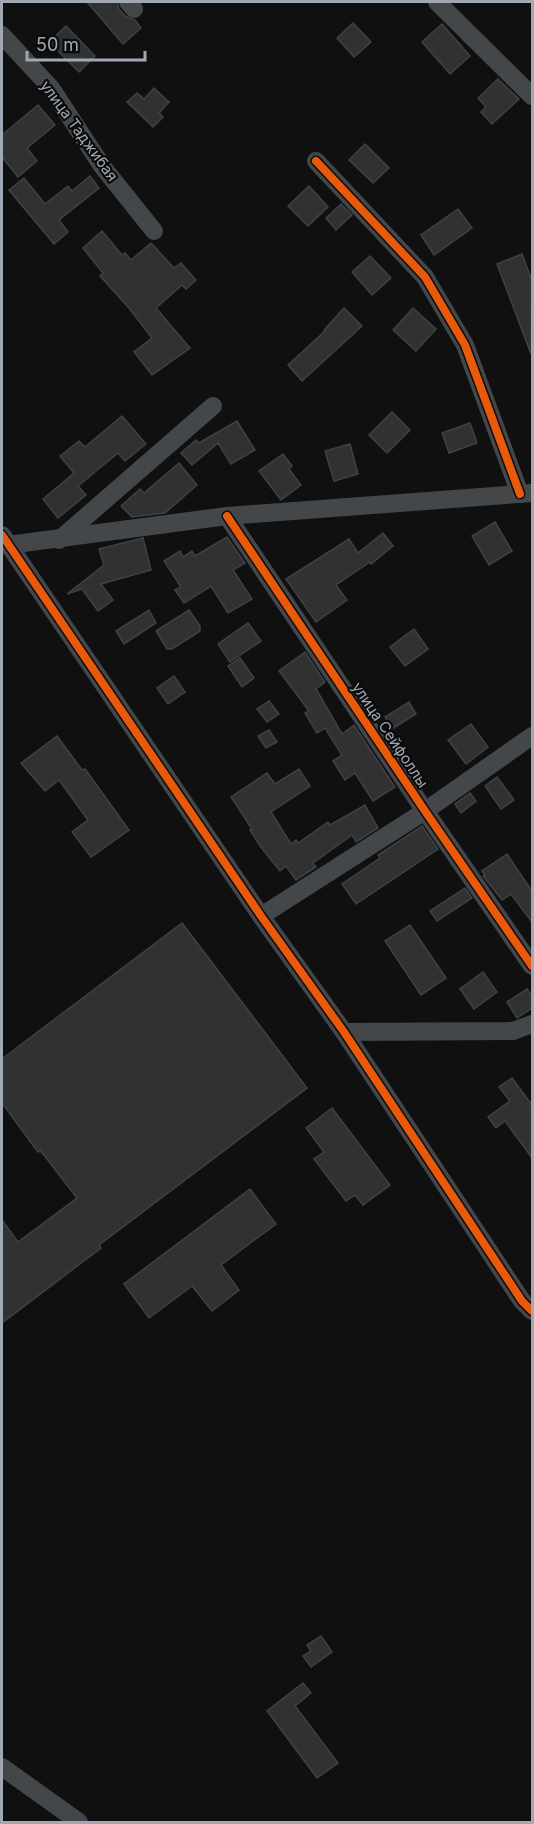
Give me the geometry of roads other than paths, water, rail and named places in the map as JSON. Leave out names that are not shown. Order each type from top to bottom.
[{"type":"street","points":[[437,2],[532,96]]},
{"type":"street","name":"улица Таджибая","points":[[2,35],[51,88],[102,165],[154,231]]},
{"type":"street","points":[[5,540],[59,540],[227,516],[526,494],[465,345],[425,277],[316,161]]},
{"type":"street","points":[[59,540],[213,405]]},
{"type":"street","name":"улица Сейфоллы","points":[[227,516],[424,811],[532,966]]},
{"type":"street","points":[[5,540],[261,916],[344,1032],[522,1301],[532,1311]]},
{"type":"street","points":[[261,916],[424,811],[532,736]]},
{"type":"street","points":[[344,1032],[513,1031],[532,1024]]},
{"type":"street","points":[[2,1767],[79,1822]]}]
